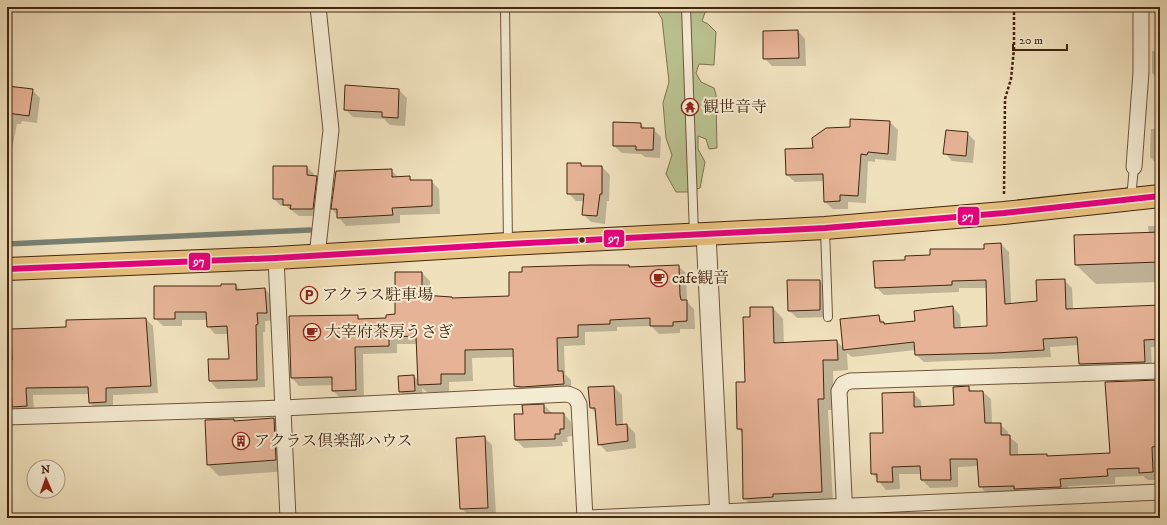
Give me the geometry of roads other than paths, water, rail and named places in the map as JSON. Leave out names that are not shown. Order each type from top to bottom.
[{"type":"main road","points":[[7,269],[317,256],[508,244],[825,228],[1004,213],[1160,196]]},
{"type":"street","points":[[317,256],[331,130],[318,7]]},
{"type":"street","points":[[1134,167],[1141,79],[1141,7]]},
{"type":"street","points":[[700,234],[719,515]]},
{"type":"street","points":[[276,258],[288,518]]},
{"type":"street","points":[[845,513],[838,391],[842,384],[850,381],[1160,371]]},
{"type":"street","points":[[7,417],[283,408],[572,395],[579,404],[585,518]]},
{"type":"street","points":[[589,518],[845,513],[1160,492]]},
{"type":"lane","points":[[505,7],[508,244]]},
{"type":"lane","points":[[686,7],[700,234]]},
{"type":"lane","points":[[1131,199],[1134,167]]},
{"type":"lane","points":[[825,228],[828,317]]},
{"type":"waterway","points":[[7,244],[310,230]]},
{"type":"place","name":"観世音寺","points":[[690,107]]},
{"type":"place","name":"cafe観音","points":[[659,278]]},
{"type":"place","name":"アクラス駐車場","points":[[309,295]]},
{"type":"place","name":"大宰府茶房うさぎ","points":[[312,332]]},
{"type":"place","name":"アクラス倶楽部ハウス","points":[[241,441]]}]
